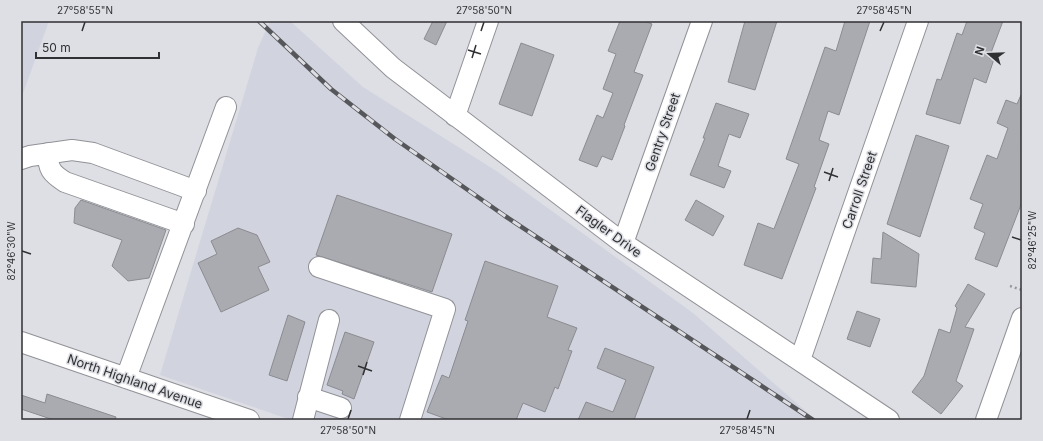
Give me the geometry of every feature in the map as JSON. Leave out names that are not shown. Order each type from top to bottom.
[{"type":"street","name":"Flagler Drive","points":[[343,21],[393,68],[623,243],[889,420]]},
{"type":"street","points":[[455,116],[488,21]]},
{"type":"street","name":"Gentry Street","points":[[623,243],[702,21]]},
{"type":"street","name":"Carroll Street","points":[[800,360],[918,21]]},
{"type":"street","points":[[126,378],[226,107]]},
{"type":"street","points":[[21,159],[48,153],[72,150],[93,153],[196,191]]},
{"type":"street","points":[[48,153],[48,166],[56,176],[66,182],[184,224]]},
{"type":"street","points":[[319,267],[445,309],[410,420]]},
{"type":"street","points":[[986,420],[1022,318]]},
{"type":"street","points":[[303,420],[330,320]]},
{"type":"street","name":"North Highland Avenue","points":[[21,342],[248,420]]},
{"type":"street","points":[[308,397],[341,408]]},
{"type":"path","points":[[1010,286],[1022,290]]},
{"type":"shaded area","points":[[21,21],[49,21],[21,99]]},
{"type":"shaded area","points":[[270,21],[290,21],[363,87],[498,172],[693,313],[816,420],[291,420],[160,375],[258,48]]},
{"type":"building","points":[[433,21],[447,21],[436,45],[424,39]]},
{"type":"building","points":[[620,21],[644,21],[652,24],[634,72],[643,75],[612,160],[602,156],[597,167],[579,160],[597,115],[603,118],[613,93],[603,89],[616,54],[608,51]]},
{"type":"building","points":[[745,21],[777,21],[755,90],[728,82]]},
{"type":"building","points":[[845,21],[870,21],[839,115],[828,111],[819,140],[829,144],[814,187],[816,188],[782,279],[744,265],[758,223],[774,229],[799,164],[786,159],[825,47],[836,51]]},
{"type":"building","points":[[967,21],[1003,21],[989,58],[994,59],[986,83],[974,78],[960,124],[926,114],[937,79],[941,80],[957,33],[962,35]]},
{"type":"building","points":[[521,43],[554,55],[532,116],[499,104]]},
{"type":"building","points":[[1021,95],[1022,202],[997,267],[975,259],[985,233],[974,228],[983,204],[970,199],[987,155],[997,159],[1008,128],[997,123],[1006,100],[1017,104]]},
{"type":"building","points":[[716,103],[749,114],[740,138],[729,134],[718,166],[731,171],[724,188],[690,175],[705,138],[703,138]]},
{"type":"building","points":[[916,135],[949,146],[920,237],[887,224]]},
{"type":"building","points":[[337,195],[452,234],[432,292],[316,255]]},
{"type":"building","points":[[81,200],[166,230],[149,278],[128,281],[112,266],[122,240],[74,223],[75,208]]},
{"type":"building","points":[[696,200],[724,216],[713,236],[685,220]]},
{"type":"building","points":[[238,228],[257,235],[270,262],[258,267],[269,290],[221,312],[198,263],[217,254],[211,241]]},
{"type":"building","points":[[883,232],[919,254],[916,287],[871,283],[873,258],[881,259]]},
{"type":"building","points":[[485,261],[558,286],[547,317],[577,328],[568,350],[572,351],[558,389],[555,387],[545,412],[523,403],[516,420],[449,420],[427,412],[442,375],[449,378],[468,321],[465,320]]},
{"type":"building","points":[[968,284],[985,294],[965,327],[974,329],[956,381],[963,386],[941,414],[912,392],[924,376],[939,329],[950,333],[957,308],[955,306]]},
{"type":"building","points":[[857,311],[880,319],[870,347],[847,339]]},
{"type":"building","points":[[288,315],[305,322],[287,381],[269,375]]},
{"type":"building","points":[[345,332],[374,342],[354,399],[342,394],[343,391],[327,385]]},
{"type":"building","points":[[605,348],[654,367],[634,420],[578,420],[586,402],[613,412],[626,380],[597,368]]},
{"type":"building","points":[[47,394],[116,417],[115,420],[54,420],[21,409],[21,395],[45,403]]},
{"type":"railway","points":[[259,21],[331,89],[395,139],[505,216],[813,420]]}]
